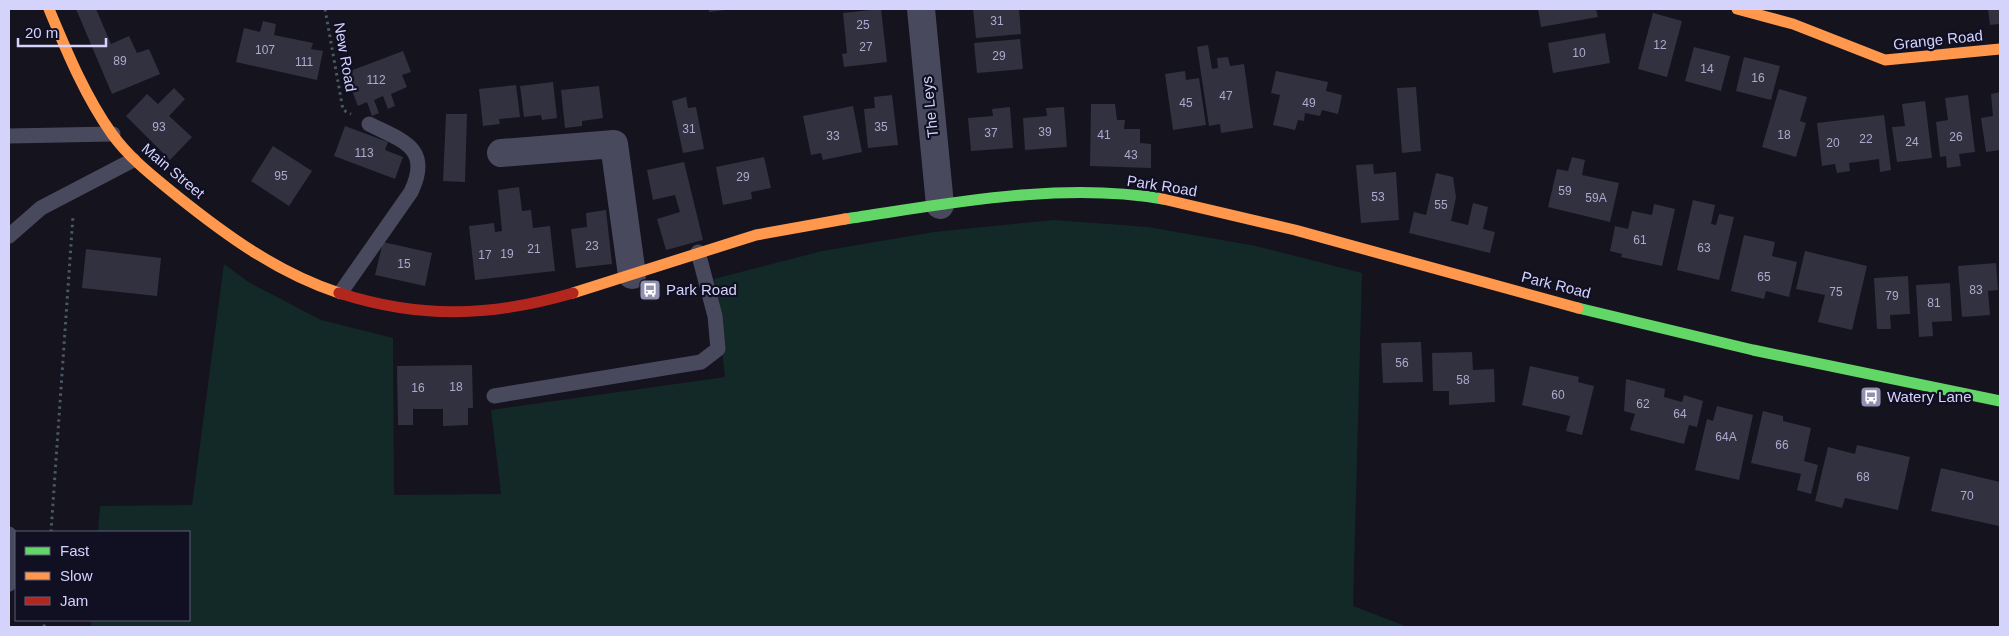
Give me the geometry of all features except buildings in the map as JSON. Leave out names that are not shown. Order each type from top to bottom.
[{"type":"main road","name":"Main Street","points":[[49,9],[93,107],[133,160],[233,238],[272,264],[314,282]]},
{"type":"main road","name":"Grange Road","points":[[1737,9],[1793,24],[1885,60],[2000,49]]},
{"type":"main road","name":"Park Road","points":[[314,282],[363,300],[405,309],[448,313],[539,302],[632,275],[698,252],[759,234],[940,205],[1089,191],[1147,197],[1209,208],[1520,292],[1725,344],[2000,401]]},
{"type":"street","name":"The Leys","points":[[920,9],[940,205]]},
{"type":"street","points":[[501,153],[614,144],[632,275]]},
{"type":"lane","points":[[341,292],[411,192],[417,179],[420,164],[416,154],[407,143],[369,124]]},
{"type":"lane","points":[[9,136],[113,134]]},
{"type":"lane","points":[[9,236],[40,208],[133,160]]},
{"type":"lane","points":[[494,396],[701,362],[718,349],[715,316],[698,252]]},
{"type":"lane","points":[[9,534],[11,556],[9,584]]},
{"type":"path","name":"New Road","points":[[325,9],[343,110],[369,124]]},
{"type":"path","points":[[51,531],[75,189]]},
{"type":"green space","points":[[1054,220],[1148,227],[1256,246],[1362,273],[1353,606],[1408,627],[91,627],[91,621],[190,621],[190,531],[98,531],[100,506],[192,505],[224,264],[250,283],[321,320],[393,338],[394,495],[501,494],[491,410],[725,377],[714,279],[822,251],[934,232]]},
{"type":"traffic: fast","points":[[845,219],[963,201],[1044,193],[1124,194],[1163,199]]},
{"type":"traffic: fast","points":[[1578,308],[1753,350],[2000,401]]},
{"type":"traffic: slow","points":[[49,9],[93,104],[112,134],[134,160],[196,211],[254,252],[295,275],[339,293]]},
{"type":"traffic: slow","points":[[1737,9],[1793,24],[1885,60],[2000,49]]},
{"type":"traffic: slow","points":[[1163,199],[1295,230],[1578,308]]},
{"type":"traffic: slow","points":[[573,293],[756,235],[845,219]]},
{"type":"traffic: jam","points":[[339,293],[398,307],[456,312],[513,307],[573,293]]},
{"type":"place","name":"Park Road","points":[[650,290]]},
{"type":"place","name":"Watery Lane","points":[[1871,397]]}]
